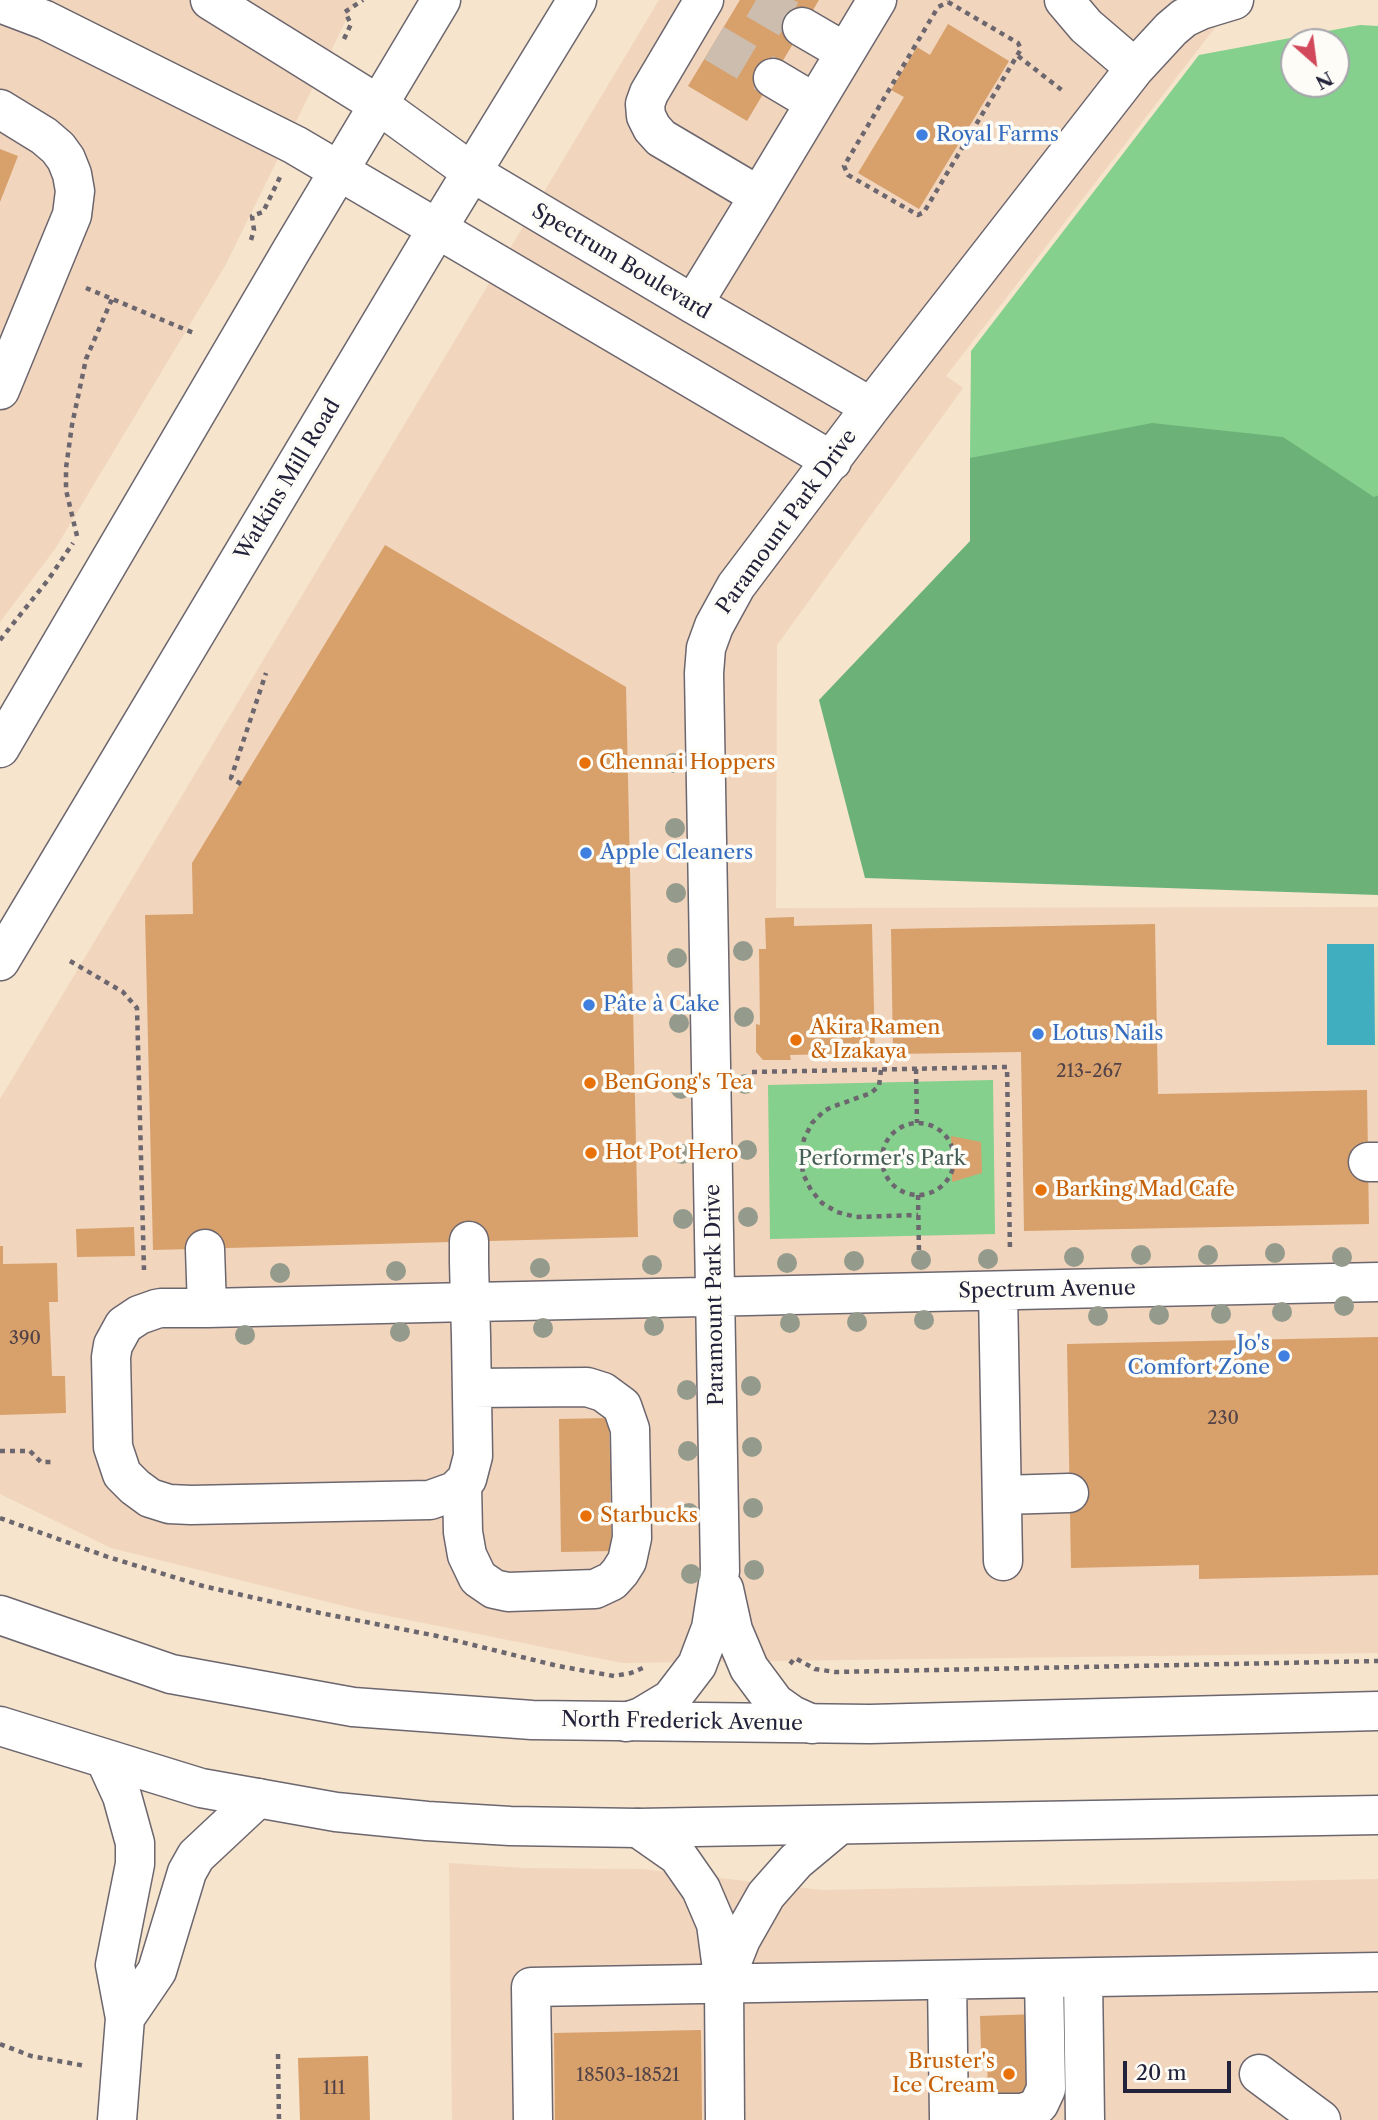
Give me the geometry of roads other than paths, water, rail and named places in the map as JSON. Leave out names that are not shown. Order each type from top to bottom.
[{"type":"main road","name":"Spectrum Boulevard","points":[[210,0],[379,105],[473,173],[871,407]]},
{"type":"main road","points":[[0,748],[441,0]]},
{"type":"main road","name":"Watkins Mill Road","points":[[0,961],[437,229],[578,0]]},
{"type":"main road","points":[[692,304],[876,0]]},
{"type":"main road","points":[[1065,0],[1086,26],[1135,68]]},
{"type":"main road","name":"Paramount Park Drive","points":[[626,1722],[641,1717],[671,1699],[691,1673],[711,1628],[720,1571],[704,673],[706,648],[714,626],[736,586],[871,407],[1135,68],[1184,18],[1234,0]]},
{"type":"main road","points":[[0,3],[45,20],[295,145],[832,461]]},
{"type":"main road","points":[[702,24],[649,93],[645,104],[646,116],[661,138],[759,196]]},
{"type":"main road","points":[[802,27],[845,52]]},
{"type":"main road","points":[[773,78],[815,103]]},
{"type":"main road","points":[[0,109],[44,136],[58,148],[72,174],[75,191],[72,215],[0,390]]},
{"type":"main road","points":[[469,1241],[473,1456],[470,1471],[462,1484],[463,1532],[467,1555],[478,1578],[494,1589],[508,1592],[595,1589],[612,1581],[627,1561],[632,1538],[630,1429],[622,1406],[603,1392],[587,1387],[472,1388]]},
{"type":"main road","points":[[205,1249],[207,1308]]},
{"type":"main road","name":"Spectrum Avenue","points":[[462,1484],[447,1495],[430,1500],[191,1505],[169,1504],[150,1498],[135,1488],[122,1474],[113,1447],[111,1357],[115,1340],[124,1325],[148,1311],[161,1308],[1378,1282]]},
{"type":"main road","points":[[998,1291],[1003,1561]]},
{"type":"main road","points":[[1002,1495],[1069,1493]]},
{"type":"main road","name":"Paramount Park Drive","points":[[720,1571],[733,1630],[751,1672],[775,1703],[812,1724]]},
{"type":"main road","name":"North Frederick Avenue","points":[[0,1615],[172,1674],[353,1707],[532,1720],[812,1724],[1378,1711]]},
{"type":"main road","points":[[0,1726],[201,1788],[336,1812],[427,1821],[510,1826],[638,1828],[1378,1815]]},
{"type":"main road","points":[[106,1759],[122,1796],[135,1843],[135,1864],[115,1965],[125,2018],[117,2120]]},
{"type":"main road","points":[[125,2018],[157,1971],[187,1872],[196,1856],[258,1798]]},
{"type":"main road","points":[[723,1984],[741,1939],[766,1895],[796,1861],[838,1826]]},
{"type":"main road","points":[[638,1828],[678,1856],[701,1889],[716,1924],[723,1984],[726,2120]]},
{"type":"main road","points":[[533,2120],[531,1987],[1378,1972]]},
{"type":"main road","points":[[947,1980],[949,2107],[968,2107],[985,2113],[1023,2113],[1039,2104],[1046,2089],[1044,1978]]},
{"type":"main road","points":[[1083,1978],[1085,2120]]},
{"type":"main road","points":[[1259,2074],[1321,2120]]},
{"type":"water","points":[[1327,944],[1374,944],[1375,1045],[1327,1045]]},
{"type":"tunnel","points":[[756,0],[802,27]]},
{"type":"tunnel","points":[[714,43],[773,78]]},
{"type":"place","name":"Royal Farms","points":[[922,135]]},
{"type":"place","name":"Chennai Hoppers","points":[[585,763]]},
{"type":"place","name":"Apple Cleaners","points":[[586,853]]},
{"type":"place","name":"Pâte à Cake","points":[[589,1005]]},
{"type":"place","name":"Lotus Nails","points":[[1038,1034]]},
{"type":"place","name":"Akira Ramen & Izakaya","points":[[796,1040]]},
{"type":"place","name":"BenGong's Tea","points":[[590,1083]]},
{"type":"place","name":"Hot Pot Hero","points":[[591,1153]]},
{"type":"place","name":"Barking Mad Cafe","points":[[1041,1190]]},
{"type":"place","name":"Jo's Comfort Zone","points":[[1284,1356]]},
{"type":"place","name":"Starbucks","points":[[586,1516]]},
{"type":"place","name":"Bruster's Ice Cream","points":[[1009,2074]]},
{"type":"park label","name":"Performer's Park","points":[[882,1159]]}]
